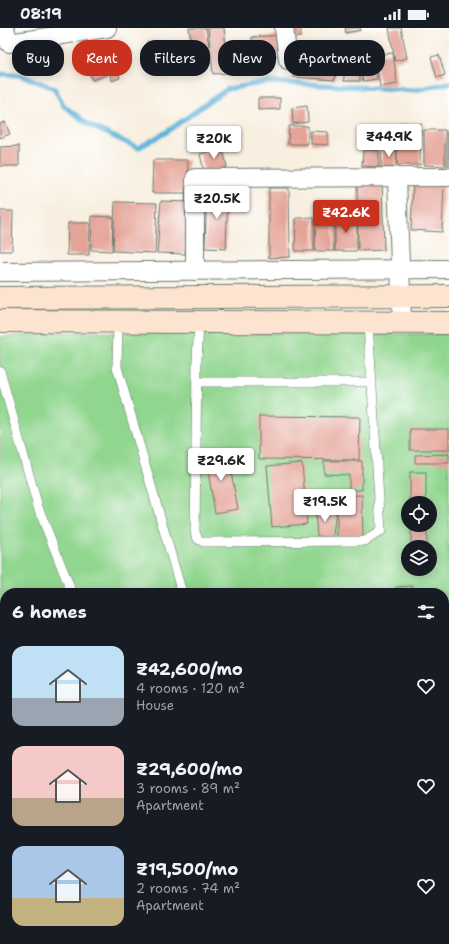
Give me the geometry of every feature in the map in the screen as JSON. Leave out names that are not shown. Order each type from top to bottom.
[{"type":"main road","points":[[367,296],[368,323]]},
{"type":"main road","points":[[0,298],[449,296]]},
{"type":"main road","points":[[115,298],[118,321]]},
{"type":"main road","points":[[0,321],[449,323]]},
{"type":"street","points":[[5,28],[9,43],[35,33],[107,28]]},
{"type":"street","points":[[284,28],[286,40]]},
{"type":"street","points":[[195,271],[195,178],[449,177]]},
{"type":"street","points":[[398,178],[402,323]]},
{"type":"street","points":[[0,272],[449,269]]},
{"type":"lane","points":[[118,321],[116,367],[181,588]]},
{"type":"lane","points":[[199,322],[195,532],[198,539],[203,542],[365,541],[381,532],[368,323]]},
{"type":"lane","points":[[0,371],[38,507],[70,588]]},
{"type":"lane","points":[[197,382],[372,382]]},
{"type":"green space","points":[[62,332],[449,334],[449,588],[0,588],[0,337]]},
{"type":"building","points":[[189,28],[206,28],[208,40],[191,40]]},
{"type":"building","points":[[208,28],[224,28],[225,40],[218,40],[218,74],[213,74]]},
{"type":"building","points":[[290,28],[301,28],[301,37],[290,38]]},
{"type":"building","points":[[345,28],[360,28],[361,30],[346,33]]},
{"type":"building","points":[[389,28],[401,28],[407,58],[395,61]]},
{"type":"building","points":[[283,35],[283,55],[276,55],[276,40],[252,40],[252,37]]},
{"type":"building","points":[[393,53],[397,84],[380,87],[378,76],[385,76],[385,54]]},
{"type":"building","points":[[439,55],[445,75],[437,78],[431,57]]},
{"type":"building","points":[[91,76],[104,76],[92,80]]},
{"type":"building","points":[[110,76],[119,76],[120,78],[112,81]]},
{"type":"building","points":[[293,76],[335,76],[335,80]]},
{"type":"building","points":[[344,76],[360,76],[360,81],[344,81]]},
{"type":"building","points":[[362,76],[377,76],[377,79],[363,81]]},
{"type":"building","points":[[258,98],[280,98],[280,109],[258,110]]},
{"type":"building","points":[[307,106],[308,122],[293,124],[292,108]]},
{"type":"building","points":[[5,122],[10,134],[0,138],[0,124]]},
{"type":"building","points":[[421,124],[420,165],[397,165],[397,125]]},
{"type":"building","points":[[289,126],[308,126],[308,144],[288,144]]},
{"type":"building","points":[[424,130],[445,130],[445,166],[424,165]]},
{"type":"building","points":[[311,131],[328,132],[328,145],[311,144]]},
{"type":"building","points":[[447,132],[449,132],[449,166],[447,166]]},
{"type":"building","points":[[19,146],[19,166],[0,166],[0,147]]},
{"type":"building","points":[[223,149],[227,167],[204,172],[200,154]]},
{"type":"building","points":[[382,149],[397,150],[396,168],[381,167]]},
{"type":"building","points":[[363,150],[379,151],[379,167],[362,166]]},
{"type":"building","points":[[153,160],[188,160],[187,193],[152,193]]},
{"type":"building","points":[[382,179],[384,250],[358,251],[357,180]]},
{"type":"building","points":[[413,183],[444,185],[442,232],[411,230]]},
{"type":"building","points":[[269,188],[289,188],[290,257],[269,258]]},
{"type":"building","points":[[207,191],[228,191],[226,249],[205,248]]},
{"type":"building","points":[[161,201],[188,202],[185,254],[157,253]]},
{"type":"building","points":[[115,202],[157,203],[155,253],[113,251]]},
{"type":"building","points":[[0,211],[13,211],[12,251],[0,251]]},
{"type":"building","points":[[92,216],[113,217],[112,251],[91,250]]},
{"type":"building","points":[[316,217],[334,217],[334,251],[315,251]]},
{"type":"building","points":[[335,217],[357,217],[357,251],[335,251]]},
{"type":"building","points":[[296,218],[314,218],[314,251],[295,251]]},
{"type":"building","points":[[68,223],[90,223],[89,255],[67,255]]},
{"type":"building","points":[[259,416],[360,417],[359,460],[259,459]]},
{"type":"building","points":[[410,429],[449,429],[449,450],[410,450]]},
{"type":"building","points":[[227,450],[238,509],[215,513],[205,453]]},
{"type":"building","points":[[449,454],[449,463],[415,463],[415,455]]},
{"type":"building","points":[[324,461],[362,461],[362,490],[349,490],[349,475],[324,474]]},
{"type":"building","points":[[302,463],[307,524],[272,527],[267,466]]},
{"type":"building","points":[[410,472],[426,472],[426,496],[410,496]]},
{"type":"building","points":[[362,495],[363,538],[337,539],[337,496]]},
{"type":"building","points":[[315,510],[336,510],[333,537],[317,536]]},
{"type":"building","points":[[411,532],[427,532],[427,540],[411,540]]},
{"type":"building","points":[[413,586],[413,588],[396,588]]},
{"type":"waterway","points":[[0,74],[20,75],[54,88],[64,106],[89,125],[138,148],[165,133],[227,89],[267,82],[415,90],[449,83]]}]
